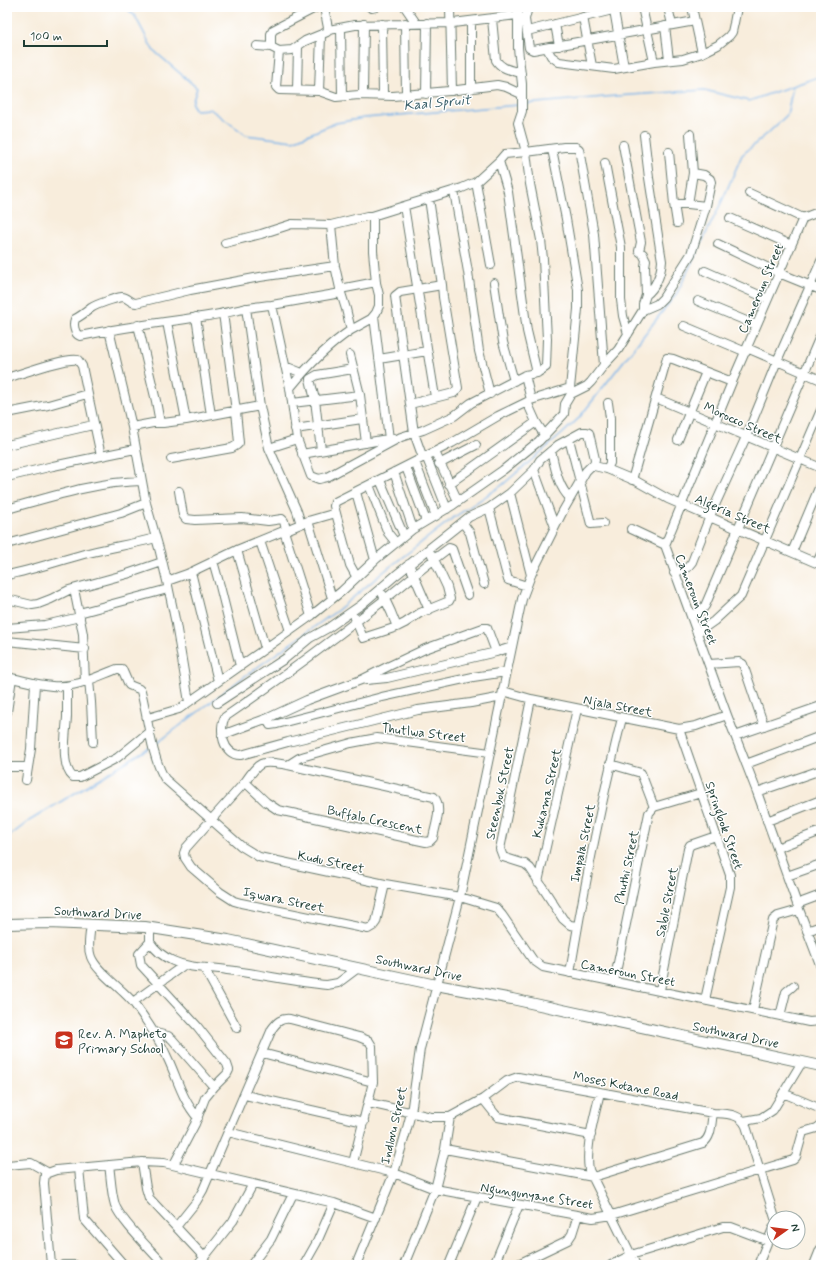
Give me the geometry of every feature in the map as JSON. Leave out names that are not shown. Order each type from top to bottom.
[{"type":"main road","name":"Southward Drive","points":[[7,924],[49,923],[150,927],[236,942],[821,1066]]},
{"type":"main road","points":[[815,1265],[821,1250]]},
{"type":"street","points":[[317,7],[273,30],[271,34],[275,49],[277,88],[279,90],[319,92],[334,97],[426,94],[500,85],[521,96]]},
{"type":"street","points":[[324,7],[329,30]]},
{"type":"street","points":[[370,7],[376,7]]},
{"type":"street","points":[[405,7],[416,23]]},
{"type":"street","points":[[450,7],[452,91]]},
{"type":"street","points":[[528,7],[525,17],[527,31],[530,49],[535,50],[695,21]]},
{"type":"street","points":[[527,31],[625,7]]},
{"type":"street","points":[[642,7],[654,62]]},
{"type":"street","points":[[668,7],[669,60]]},
{"type":"street","points":[[692,7],[702,54]]},
{"type":"street","points":[[547,48],[553,58],[559,62],[606,68],[683,59],[702,54],[718,45],[729,36],[732,32],[736,7]]},
{"type":"street","points":[[256,46],[288,51],[329,30],[364,24],[471,22],[492,19],[516,10],[521,73],[522,111],[518,122],[518,127],[526,152],[530,184],[541,240],[545,279],[547,339],[546,366],[537,373],[525,375],[470,403],[454,416],[423,430],[401,437],[302,454]]},
{"type":"street","points":[[614,10],[624,67]]},
{"type":"street","points":[[583,17],[592,66]]},
{"type":"street","points":[[492,19],[496,60],[504,68],[521,73]]},
{"type":"street","points":[[471,22],[471,89]]},
{"type":"street","points":[[405,23],[406,95]]},
{"type":"street","points":[[426,94],[428,23]]},
{"type":"street","points":[[362,95],[364,24]]},
{"type":"street","points":[[382,24],[383,95]]},
{"type":"street","points":[[555,24],[559,46]]},
{"type":"street","points":[[341,28],[342,96]]},
{"type":"street","points":[[319,92],[321,35]]},
{"type":"street","points":[[297,90],[298,46]]},
{"type":"street","points":[[688,204],[693,173],[690,134]]},
{"type":"street","points":[[644,135],[662,261],[661,272],[655,284],[646,295]]},
{"type":"street","points":[[356,576],[350,565],[334,506],[335,502],[406,467],[498,416],[529,401],[587,386],[618,350],[643,310],[646,295],[646,260],[643,254],[639,251],[641,242],[623,145]]},
{"type":"street","points":[[225,243],[292,224],[330,225],[355,218],[372,216],[454,191],[476,182],[505,154],[576,147],[580,150],[594,234],[604,365]]},
{"type":"street","points":[[148,718],[174,711],[311,616],[342,591],[356,576],[404,536],[447,509],[503,470],[545,436],[564,415],[565,404],[570,391],[578,309],[578,290],[552,149]]},
{"type":"street","points":[[668,152],[677,223]]},
{"type":"street","points":[[499,161],[508,192],[528,331],[537,373]]},
{"type":"street","points":[[605,163],[621,247],[621,300],[623,316],[628,334]]},
{"type":"street","points":[[643,310],[657,304],[663,298],[689,258],[695,245],[706,206],[710,188],[710,179],[704,175],[693,173]]},
{"type":"street","points":[[476,182],[491,265]]},
{"type":"street","points":[[454,191],[468,272],[479,351],[490,394]]},
{"type":"street","points":[[749,193],[803,218],[821,211]]},
{"type":"street","points":[[410,404],[454,393],[458,388],[429,199]]},
{"type":"street","points":[[674,204],[706,206]]},
{"type":"street","points":[[404,206],[435,397]]},
{"type":"street","points":[[290,388],[302,373],[329,347],[351,330],[374,316],[377,310],[379,301],[373,247],[374,224],[372,216]]},
{"type":"street","points":[[730,218],[791,245]]},
{"type":"street","name":"Cameroun Street","points":[[803,218],[756,325],[664,545],[820,963]]},
{"type":"street","points":[[330,225],[335,266],[340,291],[351,330]]},
{"type":"street","points":[[718,244],[821,290]]},
{"type":"street","points":[[674,573],[686,569],[690,565],[821,261]]},
{"type":"street","points":[[335,266],[260,277],[190,290],[136,303],[132,303],[125,298],[120,298],[94,306],[74,320],[75,328],[78,336],[138,325],[168,322],[246,308],[272,305],[376,282]]},
{"type":"street","points":[[705,272],[768,299]]},
{"type":"street","points":[[494,284],[503,342],[514,381]]},
{"type":"street","points":[[442,285],[400,292],[396,295],[414,433],[447,509]]},
{"type":"street","points":[[698,301],[756,325]]},
{"type":"street","points":[[272,305],[290,388],[297,439],[311,476],[322,479],[334,474],[401,437]]},
{"type":"street","points":[[246,308],[260,406],[269,448],[304,523],[332,598]]},
{"type":"street","points":[[171,458],[235,447],[239,440],[223,313]]},
{"type":"street","points":[[374,316],[389,439]]},
{"type":"street","points":[[196,317],[211,415]]},
{"type":"street","points":[[168,322],[186,420]]},
{"type":"street","points":[[138,325],[160,423]]},
{"type":"street","points":[[684,326],[777,361],[821,380]]},
{"type":"street","points":[[109,330],[132,427],[135,450],[146,503],[167,585],[185,676],[188,702]]},
{"type":"street","points":[[691,615],[701,611],[705,606],[821,334]]},
{"type":"street","points":[[379,359],[427,351]]},
{"type":"street","points":[[350,355],[360,395],[366,443]]},
{"type":"street","points":[[634,481],[667,358],[732,382]]},
{"type":"street","points":[[7,378],[59,362],[76,359],[79,361],[82,366],[93,425],[101,456]]},
{"type":"street","points":[[285,366],[302,373]]},
{"type":"street","points":[[321,450],[315,400],[310,380],[312,376],[354,369]]},
{"type":"street","points":[[678,440],[706,372]]},
{"type":"street","points":[[525,375],[529,401],[536,422],[545,436]]},
{"type":"street","points":[[7,413],[48,405],[87,394]]},
{"type":"street","points":[[292,403],[360,395]]},
{"type":"street","name":"Morocco Street","points":[[656,398],[821,468]]},
{"type":"street","points":[[607,469],[610,463],[610,418],[608,404]]},
{"type":"street","points":[[132,427],[153,422],[160,423],[186,420],[260,406]]},
{"type":"street","points":[[697,633],[741,596],[821,410]]},
{"type":"street","points":[[295,429],[362,419]]},
{"type":"street","points":[[449,484],[536,422]]},
{"type":"street","points":[[7,445],[93,425]]},
{"type":"street","points":[[217,703],[286,658],[310,638],[353,611],[409,564],[462,523],[474,514],[489,508],[495,502],[510,493],[534,470],[540,460],[558,445],[582,432],[588,432],[595,459],[594,466]]},
{"type":"street","points":[[269,448],[297,439]]},
{"type":"street","points":[[569,439],[591,524],[603,523]]},
{"type":"street","points":[[439,464],[476,445]]},
{"type":"street","points":[[7,477],[135,450]]},
{"type":"street","points":[[551,451],[561,485],[565,494],[570,498]]},
{"type":"street","points":[[434,452],[458,501]]},
{"type":"street","points":[[415,462],[436,516]]},
{"type":"street","name":"Algeria Street","points":[[594,466],[607,469],[668,499],[819,564]]},
{"type":"street","name":"Indlovu Street","points":[[356,1265],[394,1173],[411,1112],[420,1049],[460,897],[522,599],[531,575],[570,498],[588,468],[594,466]]},
{"type":"street","points":[[406,467],[426,521]]},
{"type":"street","points":[[534,470],[555,527]]},
{"type":"street","points":[[394,472],[414,529]]},
{"type":"street","points":[[380,480],[404,536]]},
{"type":"street","points":[[7,508],[93,486],[118,482],[141,481]]},
{"type":"street","points":[[792,552],[821,483]]},
{"type":"street","points":[[369,485],[388,532],[396,543]]},
{"type":"street","points":[[179,490],[183,515],[186,519],[242,518],[268,521],[282,519],[284,521],[285,531],[311,616]]},
{"type":"street","points":[[356,492],[375,560]]},
{"type":"street","points":[[510,493],[531,575]]},
{"type":"street","points":[[7,544],[121,513],[146,503]]},
{"type":"street","points":[[489,508],[508,580],[527,586]]},
{"type":"street","points":[[7,628],[45,624],[80,615],[167,585],[212,561],[237,550],[304,523],[336,513]]},
{"type":"street","points":[[462,523],[470,533],[484,584]]},
{"type":"street","points":[[631,529],[664,545]]},
{"type":"street","points":[[7,575],[34,570],[58,561],[156,538]]},
{"type":"street","points":[[260,541],[290,631]]},
{"type":"street","points":[[468,595],[452,549],[450,548],[434,559],[357,621],[225,717],[222,721],[222,735],[224,742],[234,755],[241,755],[418,710],[471,703],[503,694]]},
{"type":"street","points":[[353,611],[363,638],[397,627],[417,615],[449,601],[450,599],[447,587],[429,549]]},
{"type":"street","points":[[237,550],[265,648]]},
{"type":"street","points":[[819,564],[821,554]]},
{"type":"street","points":[[212,561],[220,586],[240,666]]},
{"type":"street","points":[[7,599],[32,605],[38,604],[74,589],[127,574],[162,562]]},
{"type":"street","points":[[409,564],[429,610]]},
{"type":"street","points":[[192,572],[218,681]]},
{"type":"street","points":[[74,589],[84,634],[87,681],[91,702],[93,742]]},
{"type":"street","points":[[379,589],[397,627]]},
{"type":"street","points":[[222,735],[268,718],[307,700],[361,680],[409,656],[483,628],[487,628],[496,652]]},
{"type":"street","points":[[7,641],[84,649]]},
{"type":"street","points":[[361,680],[387,678],[512,647]]},
{"type":"street","points":[[709,664],[738,662],[743,664],[764,726]]},
{"type":"street","name":"Kudu Street","points":[[87,681],[115,670],[122,669],[129,685],[141,691],[156,757],[161,772],[166,779],[241,846],[259,857],[385,884],[460,897]]},
{"type":"street","points":[[268,718],[270,725],[277,724],[382,697],[473,677],[506,672]]},
{"type":"street","points":[[7,712],[10,678],[35,684],[52,686],[67,686],[87,681]]},
{"type":"street","points":[[26,780],[31,749],[35,684]]},
{"type":"street","points":[[67,686],[65,746],[66,760],[73,777],[80,777],[117,758],[151,733]]},
{"type":"street","name":"Njala Street","points":[[503,694],[679,729],[696,726],[727,715]]},
{"type":"street","name":"Steenbok Street","points":[[531,699],[500,850],[504,857],[525,864],[530,868],[563,919],[570,925],[577,926]]},
{"type":"street","points":[[735,736],[821,706]]},
{"type":"street","name":"Kukama Street","points":[[538,882],[577,709]]},
{"type":"street","name":"Impala Street","points":[[570,973],[577,926],[610,764],[622,718]]},
{"type":"street","name":"Springbok Street","points":[[679,729],[730,872],[731,882],[705,1000]]},
{"type":"street","points":[[746,764],[821,736]]},
{"type":"street","name":"Thutlwa Street","points":[[288,765],[305,756],[351,743],[377,738],[490,753]]},
{"type":"street","points":[[211,820],[245,782],[253,770],[260,764],[255,752]]},
{"type":"street","name":"Buffalo Crescent","points":[[245,782],[266,802],[278,810],[426,842],[432,840],[439,804],[434,797],[288,765],[269,762],[260,764]]},
{"type":"street","points":[[610,764],[641,773],[654,807],[702,793]]},
{"type":"street","points":[[7,767],[28,767]]},
{"type":"street","points":[[757,792],[821,770]]},
{"type":"street","points":[[767,821],[821,800]]},
{"type":"street","name":"Phuthi Street","points":[[614,982],[649,813],[654,807]]},
{"type":"street","name":"Iqwara Street","points":[[211,820],[188,845],[184,853],[185,858],[191,866],[220,892],[234,901],[368,929],[374,926],[376,922],[385,884]]},
{"type":"street","points":[[777,848],[821,832]]},
{"type":"street","name":"Sable Street","points":[[660,990],[688,849],[690,845],[716,836]]},
{"type":"street","points":[[787,876],[821,864]]},
{"type":"street","points":[[753,1010],[773,920],[778,916],[821,895]]},
{"type":"street","name":"Cameroun Street","points":[[460,897],[496,908],[537,964],[543,967],[809,1022],[821,1021]]},
{"type":"street","points":[[90,924],[89,947],[91,958],[98,968],[133,1002],[156,1033],[183,1096],[198,1118]]},
{"type":"street","points":[[807,931],[821,926]]},
{"type":"street","points":[[150,927],[150,942],[161,954],[173,962],[184,965],[327,985],[338,982],[358,968]]},
{"type":"street","points":[[150,942],[141,951],[139,958],[143,968],[197,1026],[229,1070],[227,1074],[214,1086],[202,1105],[198,1118],[174,1164]]},
{"type":"street","points":[[133,1002],[184,965]]},
{"type":"street","points":[[204,968],[237,1028]]},
{"type":"street","points":[[780,1016],[786,992],[792,986]]},
{"type":"street","points":[[176,1227],[200,1196],[272,1029],[279,1020],[285,1019],[359,1037],[369,1041],[372,1046],[373,1082],[353,1163]]},
{"type":"street","points":[[156,1033],[168,1036],[172,1039],[214,1086]]},
{"type":"street","points":[[262,1053],[373,1082]]},
{"type":"street","points":[[773,1210],[744,1121],[757,1120],[768,1115],[773,1110],[802,1062]]},
{"type":"street","name":"Moses Kotane Road","points":[[450,1117],[483,1099],[507,1082],[518,1077],[713,1113],[737,1116],[744,1121]]},
{"type":"street","points":[[600,1092],[591,1135],[588,1158],[589,1170],[636,1265]]},
{"type":"street","points":[[783,1093],[821,1109]]},
{"type":"street","points":[[245,1094],[364,1122]]},
{"type":"street","points":[[483,1099],[498,1117],[591,1135]]},
{"type":"street","points":[[369,1103],[435,1117],[450,1117],[445,1149],[435,1189],[404,1265]]},
{"type":"street","points":[[445,1149],[592,1177],[702,1143],[709,1136],[713,1113]]},
{"type":"street","name":"Ngungunyane Street","points":[[228,1132],[394,1173],[435,1189],[477,1198],[599,1218],[795,1159],[804,1132],[817,1128],[821,1125]]},
{"type":"street","points":[[142,1162],[149,1198],[204,1257]]},
{"type":"street","points":[[7,1165],[31,1163],[47,1172],[109,1164],[142,1162],[174,1164],[334,1203],[376,1218]]},
{"type":"street","points":[[109,1164],[113,1199],[117,1210],[123,1220],[164,1265]]},
{"type":"street","points":[[78,1168],[84,1219],[124,1265]]},
{"type":"street","points":[[47,1172],[44,1177],[44,1183],[51,1265]]},
{"type":"street","points":[[198,1265],[233,1222],[253,1184]]},
{"type":"street","points":[[251,1265],[271,1239],[293,1194]]},
{"type":"street","points":[[448,1265],[477,1198]]},
{"type":"street","points":[[304,1265],[317,1242],[334,1203]]},
{"type":"street","points":[[494,1265],[519,1205]]},
{"type":"street","points":[[516,1265],[568,1240],[572,1234],[578,1215]]},
{"type":"street","points":[[611,1265],[632,1255],[727,1226],[766,1240]]},
{"type":"street","points":[[758,1265],[766,1246]]},
{"type":"street","points":[[63,1265],[75,1265]]},
{"type":"waterway","name":"Kaal Spruit","points":[[125,7],[135,16],[153,50],[197,88],[192,104],[196,110],[210,109],[246,135],[293,141],[336,123],[364,118],[519,105]]},
{"type":"waterway","name":"Kaal Spruit","points":[[525,104],[704,90],[749,101],[821,76]]},
{"type":"waterway","points":[[156,744],[245,676],[338,610],[387,569],[453,518],[501,486],[579,418],[677,293],[722,201],[742,155],[787,115],[793,86]]},
{"type":"waterway","points":[[7,838],[29,821],[149,748]]},
{"type":"place","name":"Rev. A. Mapheto Primary School","points":[[64,1040]]}]
